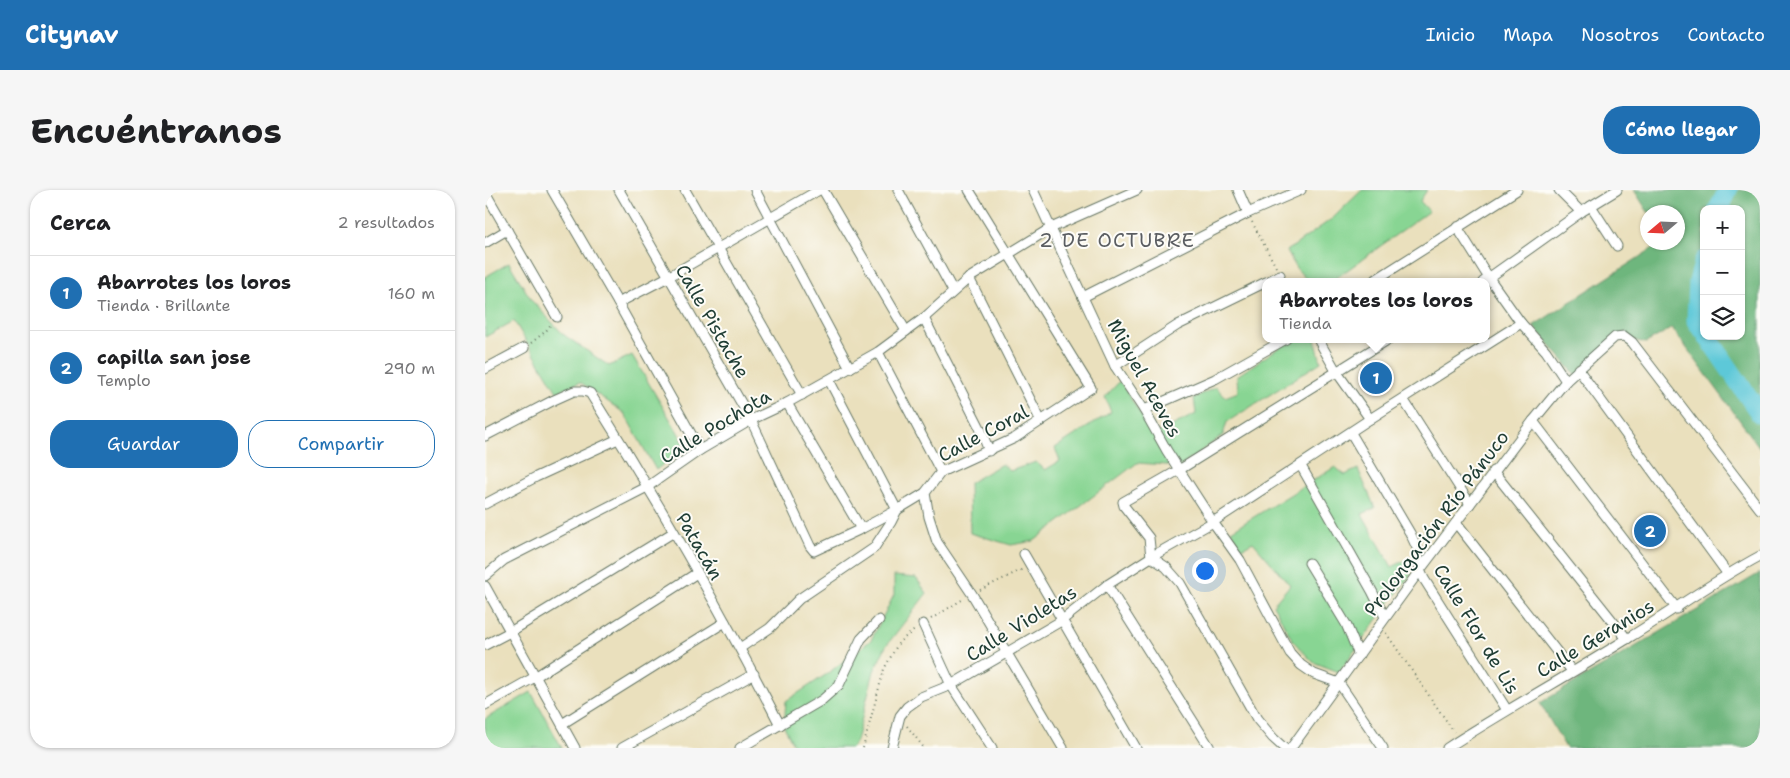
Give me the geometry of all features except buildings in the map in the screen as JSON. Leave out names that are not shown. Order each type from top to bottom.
[{"type":"street","points":[[552,190],[700,450]]},
{"type":"street","name":"Calle Pistache","points":[[619,190],[751,420],[814,551]]},
{"type":"street","points":[[685,190],[802,395]]},
{"type":"street","points":[[755,190],[851,368]]},
{"type":"street","points":[[618,303],[668,277],[819,190]]},
{"type":"street","points":[[823,190],[906,331]]},
{"type":"street","points":[[898,190],[953,290]]},
{"type":"street","name":"Miguel Aceves","points":[[1033,190],[1115,366],[1144,410],[1179,470],[1240,560],[1290,653],[1301,665],[1314,674],[1339,683]]},
{"type":"street","name":"Calle Pochota","points":[[485,576],[503,560],[647,487],[700,450],[751,420],[802,395],[878,352],[924,318],[953,290],[1007,253],[1051,228],[1137,190]]},
{"type":"street","points":[[1238,190],[1248,214]]},
{"type":"street","points":[[1083,297],[1248,214],[1301,190]]},
{"type":"street","points":[[1379,278],[1517,190]]},
{"type":"street","points":[[1559,190],[1581,212]]},
{"type":"street","points":[[1489,278],[1581,212],[1617,190]]},
{"type":"street","points":[[972,191],[1007,253]]},
{"type":"street","points":[[485,192],[557,316]]},
{"type":"street","points":[[1591,206],[1617,246]]},
{"type":"street","points":[[1457,227],[1485,278]]},
{"type":"street","points":[[485,243],[507,230]]},
{"type":"street","name":"Calle Coral","points":[[814,551],[897,510],[925,493],[941,472],[1015,438],[1091,388],[1007,253]]},
{"type":"street","points":[[1274,278],[1280,275]]},
{"type":"street","points":[[969,278],[1041,421]]},
{"type":"street","points":[[1115,366],[1178,325],[1262,284]]},
{"type":"street","points":[[1490,285],[1546,351],[1566,381]]},
{"type":"street","points":[[924,318],[980,428],[989,450]]},
{"type":"street","name":"Calle Violetas","points":[[1490,343],[1521,323]]},
{"type":"street","name":"Prolongación Río Pánuco","points":[[1291,748],[1493,471],[1566,381],[1615,337],[1624,336],[1632,342],[1760,509]]},
{"type":"street","points":[[1144,410],[1215,379],[1279,343]]},
{"type":"street","points":[[1320,343],[1336,371],[1370,419]]},
{"type":"street","points":[[1285,748],[1273,738],[1257,719],[1180,583],[1166,567],[1151,557],[1149,538],[1124,506],[1123,502],[1179,470],[1382,343]]},
{"type":"street","name":"Calle Violetas","points":[[900,716],[921,697],[951,685],[1061,621],[1107,585],[1151,557],[1213,522],[1490,343]]},
{"type":"street","points":[[485,369],[524,348]]},
{"type":"street","points":[[878,352],[941,472]]},
{"type":"street","points":[[1578,369],[1727,573]]},
{"type":"street","points":[[740,648],[770,628],[799,599],[873,548],[897,510],[829,380]]},
{"type":"street","name":"Patacán","points":[[485,436],[575,391],[583,391],[590,394],[674,532],[740,648],[780,725]]},
{"type":"street","points":[[1403,399],[1470,504]]},
{"type":"street","points":[[787,403],[861,529]]},
{"type":"street","points":[[1533,421],[1677,609]]},
{"type":"street","name":"Calle Flor de Lis","points":[[1351,433],[1410,533],[1418,550],[1420,570],[1507,710]]},
{"type":"street","points":[[485,504],[536,477],[618,438]]},
{"type":"street","points":[[1301,466],[1372,591],[1383,621]]},
{"type":"street","points":[[1493,471],[1627,639]]},
{"type":"street","points":[[925,493],[929,517],[937,542],[972,594],[1063,748]]},
{"type":"street","points":[[1456,523],[1571,671]]},
{"type":"street","points":[[485,645],[510,632],[674,532]]},
{"type":"street","points":[[1024,554],[1136,748]]},
{"type":"street","name":"Calle Geranios","points":[[1447,748],[1571,671],[1677,609],[1727,573],[1760,556]]},
{"type":"street","points":[[1309,563],[1345,624],[1359,655]]},
{"type":"street","points":[[485,705],[535,677],[697,574]]},
{"type":"street","points":[[1107,585],[1209,748]]},
{"type":"street","points":[[485,586],[575,748]]},
{"type":"street","points":[[740,748],[822,700],[839,685],[861,640],[879,620]]},
{"type":"street","points":[[562,724],[725,622]]},
{"type":"street","points":[[923,624],[951,685],[992,748]]},
{"type":"street","points":[[622,748],[754,674]]},
{"type":"street","points":[[1339,683],[1383,748]]},
{"type":"street","points":[[892,748],[900,716]]},
{"type":"path","points":[[1248,214],[1280,275]]},
{"type":"path","points":[[524,348],[546,331],[557,316]]},
{"type":"path","points":[[1383,621],[1460,740]]},
{"type":"path","points":[[900,716],[924,748]]},
{"type":"green space","points":[[1362,190],[1427,190],[1420,201],[1429,211],[1336,278],[1305,278],[1296,268],[1287,251],[1333,218]]},
{"type":"green space","points":[[1634,190],[1760,190],[1760,448],[1672,328],[1646,343],[1619,337],[1578,378],[1533,326],[1650,250],[1685,250],[1685,205],[1644,205]]},
{"type":"green space","points":[[509,263],[532,301],[564,335],[609,366],[632,355],[686,446],[656,470],[624,413],[580,382],[557,392],[514,321],[485,337],[485,277]]},
{"type":"green space","points":[[1286,343],[1316,343],[1321,362],[1227,422],[1223,435],[1181,466],[1137,463],[1034,541],[1011,545],[970,533],[969,483],[1002,464],[1010,471],[1036,462],[1045,470],[1060,461],[1055,448],[1111,412],[1105,397],[1120,381],[1153,435],[1196,414],[1194,398],[1216,387],[1225,397],[1238,392],[1237,376]]},
{"type":"green space","points":[[1335,467],[1345,475],[1358,469],[1375,508],[1362,514],[1392,567],[1404,561],[1411,574],[1339,672],[1313,662],[1293,641],[1273,605],[1290,585],[1253,542],[1242,548],[1231,531]]},
{"type":"green space","points":[[1760,573],[1760,748],[1566,748],[1540,703]]},
{"type":"green space","points":[[894,576],[916,578],[927,593],[886,646],[874,671],[856,741],[852,748],[795,748],[784,726],[786,701],[827,674],[871,640],[894,595]]},
{"type":"green space","points":[[531,692],[562,748],[485,748],[485,719]]},
{"type":"waterway","points":[[1720,205],[1728,190]]},
{"type":"waterway","points":[[1700,275],[1696,321],[1700,326]]},
{"type":"waterway","points":[[1710,340],[1760,414]]},
{"type":"place","name":"Abarrotes los loros","points":[[1376,378]]},
{"type":"place","name":"capilla san jose","points":[[1650,531]]},
{"type":"district","name":"2 DE OCTUBRE","points":[[1117,240]]}]
